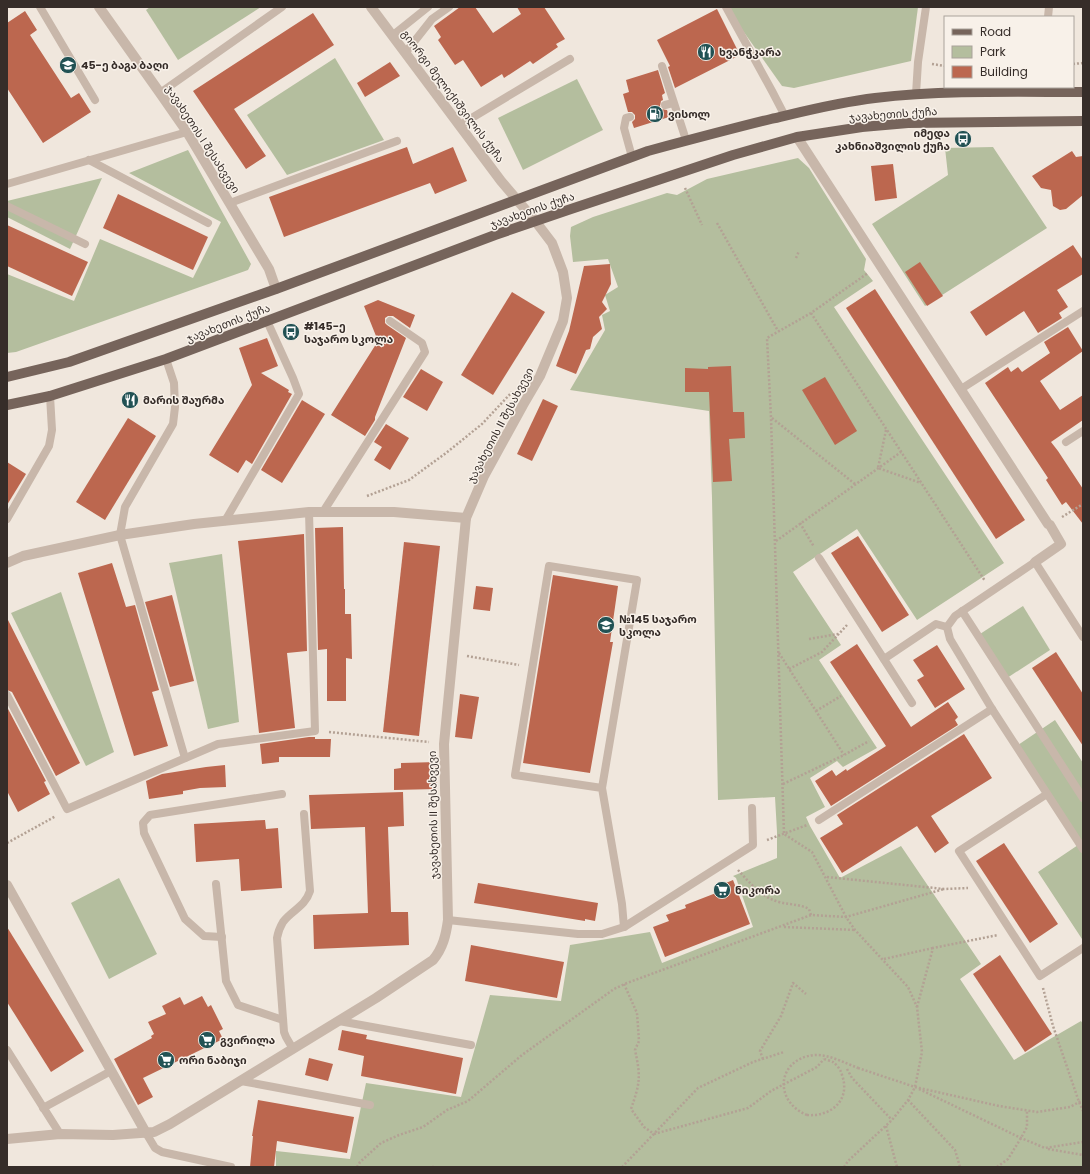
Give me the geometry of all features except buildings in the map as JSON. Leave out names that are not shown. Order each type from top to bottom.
[{"type":"main road","name":"ჯავახეთის ქუჩა","points":[[7,377],[69,362],[276,289],[632,157],[686,140],[785,116],[866,99],[916,94],[1046,89],[1083,92]]},
{"type":"main road","name":"ჯავახეთის ქუჩა","points":[[7,405],[50,396],[166,359],[496,235],[733,155],[797,137],[862,126],[908,123],[1083,120]]},
{"type":"street","name":"ჯავახეთის I შესახვევი","points":[[99,7],[187,132],[269,269],[276,289]]},
{"type":"street","name":"გიორგი მელიქიშვილის ქუჩა","points":[[371,7],[516,200],[536,222]]},
{"type":"street","points":[[797,137],[1061,544],[1035,562]]},
{"type":"street","name":"ჯავახეთის II შესახვევი","points":[[7,1139],[60,1134],[113,1135],[154,1132],[241,1081],[376,998],[433,960],[438,953],[446,938],[448,920],[444,744],[466,518],[484,476],[540,376],[563,321],[567,298],[563,272],[552,243],[536,222]]},
{"type":"street","points":[[7,564],[23,556],[120,535],[194,524],[309,512],[394,512],[466,518]]},
{"type":"street","points":[[7,885],[146,1133]]},
{"type":"lane","points":[[40,7],[95,100]]},
{"type":"lane","points":[[160,93],[282,7]]},
{"type":"lane","points":[[393,35],[428,7]]},
{"type":"lane","points":[[406,52],[432,19],[449,7]]},
{"type":"lane","points":[[726,7],[785,116]]},
{"type":"lane","points":[[916,94],[918,62],[926,7]]},
{"type":"lane","points":[[460,125],[570,59]]},
{"type":"lane","points":[[662,66],[686,140]]},
{"type":"lane","points":[[665,106],[674,103]]},
{"type":"lane","points":[[630,117],[626,118],[624,128],[632,157]]},
{"type":"lane","points":[[7,184],[187,132]]},
{"type":"lane","points":[[230,203],[397,141]]},
{"type":"lane","points":[[89,160],[208,224]]},
{"type":"lane","points":[[7,206],[85,244]]},
{"type":"lane","points":[[961,389],[1083,311]]},
{"type":"lane","points":[[225,521],[299,394],[267,320]]},
{"type":"lane","points":[[323,512],[426,352],[422,344],[390,321]]},
{"type":"lane","points":[[166,359],[174,383],[173,424],[125,507],[120,535],[185,758]]},
{"type":"lane","points":[[7,519],[49,446],[52,430],[50,396]]},
{"type":"lane","points":[[1066,442],[1083,431]]},
{"type":"lane","points":[[7,695],[67,810],[218,744],[315,731],[309,512]]},
{"type":"lane","points":[[819,558],[912,703]]},
{"type":"lane","points":[[947,627],[955,616],[1035,562],[1083,637]]},
{"type":"lane","points":[[602,788],[515,775],[549,566],[637,580],[602,788],[622,904],[624,927]]},
{"type":"lane","points":[[962,611],[1083,798]]},
{"type":"lane","points":[[884,659],[936,624],[947,627]]},
{"type":"lane","points":[[947,627],[950,639],[992,709],[1083,850]]},
{"type":"lane","points":[[818,820],[992,709]]},
{"type":"lane","points":[[222,936],[204,936],[185,919],[144,833],[143,823],[150,815],[282,794]]},
{"type":"lane","points":[[1047,794],[959,851],[1040,976],[1083,948]]},
{"type":"lane","points":[[448,920],[578,934],[602,934],[624,927],[753,846],[752,808]]},
{"type":"lane","points":[[293,1049],[286,1038],[283,1020],[277,938],[279,929],[284,921],[308,899],[310,890],[304,814]]},
{"type":"lane","points":[[216,884],[226,981],[238,1005],[283,1020]]},
{"type":"lane","points":[[339,1021],[471,1045]]},
{"type":"lane","points":[[7,1050],[60,1134]]},
{"type":"lane","points":[[43,1108],[111,1071]]},
{"type":"lane","points":[[241,1081],[370,1105]]},
{"type":"lane","points":[[146,1133],[155,1148],[162,1152],[231,1167]]},
{"type":"path","points":[[685,188],[702,224]]},
{"type":"path","points":[[717,223],[778,331]]},
{"type":"path","points":[[796,258],[799,251]]},
{"type":"path","points":[[784,834],[771,418],[767,338],[794,324],[880,265]]},
{"type":"path","points":[[811,313],[992,591]]},
{"type":"path","points":[[363,498],[409,480],[482,424],[514,390]]},
{"type":"path","points":[[771,418],[855,484]]},
{"type":"path","points":[[878,468],[887,429]]},
{"type":"path","points":[[775,541],[902,452]]},
{"type":"path","points":[[878,468],[921,483]]},
{"type":"path","points":[[1050,525],[1083,504]]},
{"type":"path","points":[[800,523],[819,558]]},
{"type":"path","points":[[789,669],[822,652],[856,616]]},
{"type":"path","points":[[809,639],[838,634]]},
{"type":"path","points":[[779,652],[844,755]]},
{"type":"path","points":[[453,653],[533,667]]},
{"type":"path","points":[[816,711],[841,696]]},
{"type":"path","points":[[315,731],[444,744]]},
{"type":"path","points":[[783,784],[844,755],[869,741]]},
{"type":"path","points":[[7,843],[67,810]]},
{"type":"path","points":[[753,846],[818,820]]},
{"type":"path","points":[[784,834],[812,852],[827,877],[846,917],[855,930],[884,959],[908,987],[917,1007],[922,1052],[915,1087],[908,1100],[892,1120],[848,1160],[844,1167]]},
{"type":"path","points":[[729,860],[764,896],[779,902],[803,905],[810,909],[811,915]]},
{"type":"path","points":[[827,877],[944,889],[982,888]]},
{"type":"path","points":[[357,1167],[360,1162],[381,1143],[423,1127],[447,1110],[468,1101],[522,1055],[614,989],[624,984],[782,927],[811,915],[846,917],[944,889]]},
{"type":"path","points":[[782,927],[855,930]]},
{"type":"path","points":[[884,959],[1011,933]]},
{"type":"path","points":[[917,1007],[933,948]]},
{"type":"path","points":[[1040,976],[1053,1026],[1083,1111]]},
{"type":"path","points":[[763,1059],[760,1051],[781,1016],[793,983],[806,994]]},
{"type":"path","points":[[624,984],[638,1013],[639,1041],[635,1050],[640,1071],[639,1087],[632,1109],[644,1127],[654,1134]]},
{"type":"path","points":[[622,1167],[698,1088],[753,1062],[784,1052]]},
{"type":"path","points":[[824,1059],[834,1062],[840,1070],[844,1080],[843,1095],[835,1108],[827,1113],[817,1116],[807,1115],[798,1111],[790,1104],[784,1086],[785,1076],[790,1067],[797,1060],[806,1056],[816,1055],[825,1056],[915,1087],[999,1106],[1037,1112],[1070,1106],[1083,1100]]},
{"type":"path","points":[[654,1134],[748,1108],[771,1091],[817,1067],[824,1059]]},
{"type":"path","points":[[824,1059],[825,1063]]},
{"type":"path","points":[[847,1069],[852,1078],[892,1120]]},
{"type":"path","points":[[915,1087],[1045,1148],[1080,1156],[1083,1155]]},
{"type":"path","points":[[908,1100],[955,1150],[960,1167]]},
{"type":"path","points":[[996,1167],[1008,1160],[1027,1127],[1027,1110]]},
{"type":"path","points":[[886,1126],[897,1167]]},
{"type":"path","points":[[1045,1148],[1083,1142]]},
{"type":"green space","points":[[150,7],[261,7],[178,60],[146,10]]},
{"type":"green space","points":[[726,7],[918,7],[911,61],[794,88],[782,86]]},
{"type":"green space","points":[[335,58],[384,140],[287,175],[247,115]]},
{"type":"green space","points":[[577,79],[603,130],[523,170],[498,118]]},
{"type":"green space","points":[[993,147],[1047,228],[925,306],[872,224],[948,175],[945,148]]},
{"type":"green space","points":[[188,150],[251,264],[248,270],[16,352],[7,353],[7,274],[74,301],[100,239],[193,278],[221,222],[129,173]]},
{"type":"green space","points":[[798,158],[809,168],[866,259],[864,270],[873,281],[834,307],[1004,563],[917,620],[857,529],[793,572],[841,645],[819,660],[877,748],[843,767],[837,761],[810,778],[825,807],[806,817],[840,878],[901,846],[981,964],[960,979],[1014,1060],[1081,1021],[1083,1024],[1083,1167],[276,1167],[276,1151],[350,1159],[366,1083],[461,1097],[490,995],[561,1001],[570,945],[650,932],[662,963],[753,927],[736,878],[733,876],[777,858],[775,797],[718,800],[709,411],[570,390],[605,330],[602,315],[610,311],[605,295],[618,287],[608,259],[573,262],[570,236],[571,227],[593,217],[667,193],[677,195],[707,179]]},
{"type":"green space","points":[[102,178],[70,249],[7,217],[7,201]]},
{"type":"green space","points":[[222,554],[239,722],[208,729],[169,563]]},
{"type":"green space","points":[[61,592],[114,752],[86,766],[11,613]]},
{"type":"green space","points":[[1023,606],[1050,650],[1007,678],[980,634]]},
{"type":"green space","points":[[1055,720],[1083,763],[1083,939],[1038,872],[1081,843],[1018,745]]},
{"type":"green space","points":[[119,878],[157,954],[109,979],[71,903]]},
{"type":"place","name":"ხვანჭკარა","points":[[706,52]]},
{"type":"place","name":"45-ე ბაგა ბაღი","points":[[68,65]]},
{"type":"place","name":"ვისოლ","points":[[655,114]]},
{"type":"place","name":"იმედა კახნიაშვილის ქუჩა","points":[[963,139]]},
{"type":"place","name":"#145-ე საჯარო სკოლა","points":[[291,332]]},
{"type":"place","name":"მარის შაურმა","points":[[130,400]]},
{"type":"place","name":"№145 საჯარო სკოლა","points":[[606,625]]},
{"type":"place","name":"ნიკორა","points":[[722,890]]},
{"type":"place","name":"გვირილა","points":[[207,1040]]},
{"type":"place","name":"ორი ნაბიჯი","points":[[166,1060]]}]
